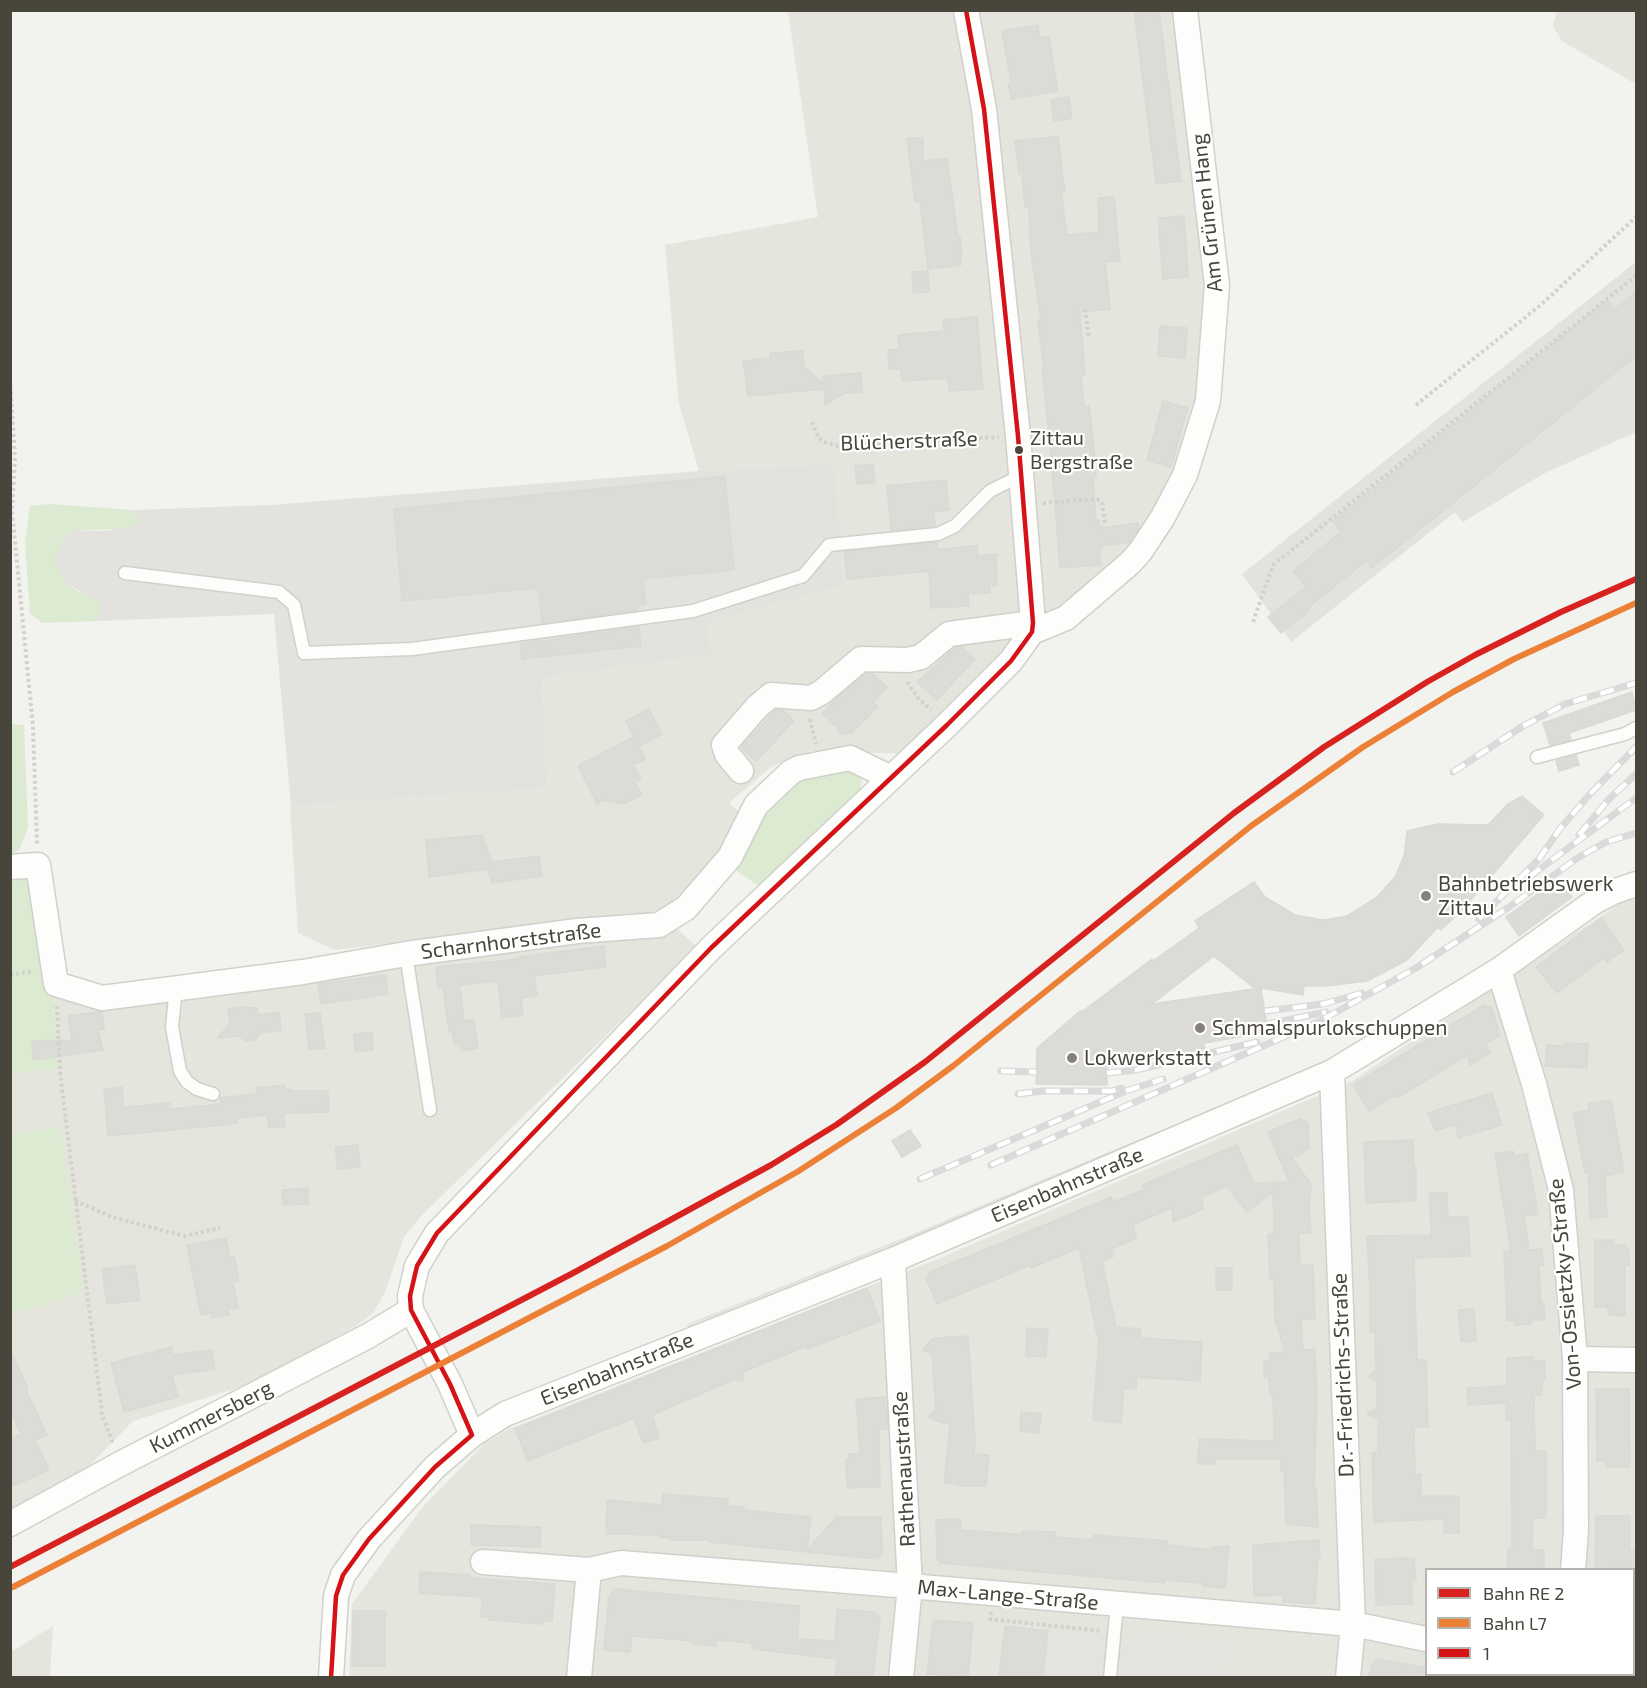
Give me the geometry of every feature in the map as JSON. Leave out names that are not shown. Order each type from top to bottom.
[{"type":"street","points":[[472,1436],[450,1384],[411,1310],[410,1296],[417,1266],[437,1233],[711,948],[1011,661],[1032,628],[1022,475],[984,109],[966,10]]},
{"type":"street","name":"Am Grünen Hang","points":[[741,771],[727,754],[724,746],[757,707],[771,695],[810,698],[822,692],[861,659],[908,660],[921,657],[949,634],[1032,628],[1065,618],[1130,563],[1163,517],[1185,475],[1208,401],[1217,285],[1185,10]]},
{"type":"street","name":"Scharnhorststraße","points":[[56,984],[102,998],[303,972],[406,954],[577,931],[659,924],[686,908],[730,857],[756,805],[791,772],[799,768],[850,758],[891,778]]},
{"type":"street","points":[[10,867],[38,865],[56,984]]},
{"type":"street","name":"Eisenbahnstraße","points":[[331,1677],[336,1596],[343,1575],[369,1539],[435,1467],[472,1436],[505,1414],[893,1260],[1332,1072],[1499,970],[1594,902],[1636,884]]},
{"type":"street","name":"Von-Ossietzky-Straße","points":[[1499,970],[1534,1084],[1561,1190],[1575,1359],[1576,1531],[1573,1568]]},
{"type":"street","name":"Dr.-Friedrichs-Straße","points":[[1332,1072],[1353,1624],[1348,1677]]},
{"type":"street","name":"Rathenaustraße","points":[[893,1260],[910,1586],[901,1677]]},
{"type":"street","name":"Kummersberg","points":[[10,1524],[120,1464],[328,1357],[411,1310]]},
{"type":"street","points":[[1575,1359],[1636,1360]]},
{"type":"street","name":"Max-Lange-Straße","points":[[483,1562],[589,1570],[621,1563],[910,1586],[1353,1624],[1425,1639]]},
{"type":"street","points":[[579,1677],[589,1570]]},
{"type":"lane","points":[[125,573],[279,592],[294,605],[304,653],[412,649],[693,611],[803,576],[829,545],[938,534],[955,526],[990,491],[1022,475]]},
{"type":"lane","points":[[1537,757],[1625,734],[1636,728]]},
{"type":"lane","points":[[406,954],[430,1110]]},
{"type":"lane","points":[[176,988],[172,1027],[180,1071],[187,1082],[213,1094]]},
{"type":"lane","points":[[1110,1677],[1117,1604]]},
{"type":"path","points":[[1416,405],[1543,303],[1636,217]]},
{"type":"path","points":[[1253,622],[1273,565],[1636,276]]},
{"type":"path","points":[[1085,309],[1089,339]]},
{"type":"path","points":[[10,380],[15,457],[12,511],[33,726],[38,865]]},
{"type":"path","name":"Blücherstraße","points":[[812,422],[818,437],[824,442],[838,446],[1018,436]]},
{"type":"path","points":[[1024,504],[1097,499],[1102,502],[1105,524]]},
{"type":"path","points":[[905,674],[909,686],[919,699]]},
{"type":"path","points":[[56,984],[60,1072],[102,1414],[120,1464]]},
{"type":"path","points":[[75,1201],[115,1218],[185,1236],[220,1228]]},
{"type":"path","points":[[993,1593],[990,1618],[1114,1632]]},
{"type":"shaded area","points":[[788,11],[1182,11],[1207,297],[1200,400],[1177,472],[1134,555],[914,754],[812,751],[772,766],[729,803],[742,815],[705,871],[685,895],[654,915],[523,927],[335,950],[298,933],[290,806],[548,788],[542,676],[709,653],[705,621],[833,464],[699,471],[679,404],[665,245],[818,217]]},
{"type":"shaded area","points":[[1557,11],[1636,11],[1636,84],[1562,41],[1553,26]]},
{"type":"shaded area","points":[[1636,262],[1636,432],[1543,474],[1463,522],[1455,512],[1291,642],[1242,574]]},
{"type":"shaded area","points":[[833,464],[844,585],[706,621],[710,654],[542,677],[548,788],[291,806],[274,614],[97,621],[101,610],[86,594],[66,583],[54,560],[63,539],[74,531],[105,531],[141,524],[133,510],[271,505],[699,471]]},
{"type":"shaded area","points":[[1636,899],[1636,1677],[349,1678],[352,1604],[422,1508],[484,1444],[509,1429],[940,1258],[1352,1081],[1624,901]]},
{"type":"shaded area","points":[[676,928],[697,947],[422,1215],[404,1237],[385,1292],[374,1312],[356,1326],[252,1383],[133,1421],[93,1462],[43,1506],[11,1517],[11,1315],[84,1292],[59,1127],[11,1135],[11,1074],[58,1068],[53,990]]},
{"type":"shaded area","points":[[1400,1018],[1318,1075],[690,1333],[687,1324],[901,1239],[1319,1064]]},
{"type":"shaded area","points":[[53,1626],[50,1677],[11,1677],[11,1652]]},
{"type":"shaded area","points":[[1061,1632],[1118,1637],[1118,1644],[1135,1646],[1138,1632],[1224,1641],[1221,1677],[1138,1677],[1138,1665],[1128,1664],[1127,1677],[1044,1678],[1047,1650],[1059,1651]]},
{"type":"green space","points":[[49,504],[133,510],[142,523],[131,528],[74,531],[63,539],[55,560],[66,583],[98,599],[101,610],[97,621],[42,623],[30,613],[25,542],[30,506]]},
{"type":"green space","points":[[10,724],[24,725],[28,828],[19,850],[11,855]]},
{"type":"green space","points":[[855,770],[861,776],[861,789],[760,887],[731,867],[748,836],[782,788],[816,772]]},
{"type":"green space","points":[[35,869],[53,990],[58,1068],[11,1074],[11,870]]},
{"type":"green space","points":[[60,1127],[84,1292],[11,1315],[11,1135]]},
{"type":"building","points":[[1134,10],[1159,10],[1181,181],[1156,184]]},
{"type":"building","points":[[1038,25],[1040,38],[1049,36],[1058,91],[1011,99],[1008,84],[1011,83],[1002,31]]},
{"type":"building","points":[[1069,97],[1072,118],[1054,121],[1051,100]]},
{"type":"building","points":[[1058,136],[1065,192],[1061,192],[1067,235],[1099,232],[1098,198],[1114,197],[1120,261],[1105,262],[1110,309],[1080,312],[1085,375],[1081,375],[1084,407],[1089,406],[1094,448],[1096,477],[1093,477],[1096,520],[1099,520],[1100,528],[1138,523],[1139,527],[1129,542],[1102,546],[1099,549],[1101,565],[1060,568],[1038,320],[1041,320],[1031,253],[1029,206],[1025,207],[1022,173],[1019,174],[1015,141]]},
{"type":"building","points":[[907,138],[923,138],[923,161],[947,158],[958,236],[960,236],[961,265],[928,269],[920,201],[915,202]]},
{"type":"building","points":[[1184,216],[1188,277],[1163,279],[1158,218]]},
{"type":"building","points":[[928,271],[929,292],[913,293],[912,272]]},
{"type":"building","points":[[1636,292],[1636,356],[1372,568],[1366,561],[1281,633],[1268,617],[1306,587],[1293,571],[1341,532],[1333,521],[1607,300],[1615,309]]},
{"type":"building","points":[[977,317],[983,389],[949,391],[948,378],[902,381],[901,369],[889,369],[888,350],[899,349],[898,335],[944,331],[943,320]]},
{"type":"building","points":[[1160,326],[1187,328],[1185,358],[1158,356]]},
{"type":"building","points":[[803,351],[804,367],[823,383],[823,376],[861,373],[862,392],[844,393],[825,405],[824,389],[748,396],[743,361],[770,358],[770,353]]},
{"type":"building","points":[[1163,401],[1188,408],[1171,467],[1147,460]]},
{"type":"building","points":[[873,464],[875,483],[857,484],[855,466]]},
{"type":"building","points":[[725,476],[734,570],[643,579],[646,604],[637,605],[637,610],[542,623],[538,588],[402,601],[394,509]]},
{"type":"building","points":[[946,480],[949,510],[934,512],[935,526],[891,530],[887,486]]},
{"type":"building","points":[[937,542],[937,550],[977,545],[978,556],[996,554],[997,585],[990,586],[990,593],[968,594],[969,606],[931,608],[929,571],[847,579],[844,552]]},
{"type":"building","points":[[639,627],[641,646],[522,659],[520,644]]},
{"type":"building","points":[[962,647],[975,659],[937,700],[917,682],[955,648]]},
{"type":"building","points":[[866,673],[873,674],[887,687],[873,702],[878,707],[852,733],[838,734],[838,728],[822,714]]},
{"type":"building","points":[[1632,692],[1636,710],[1569,733],[1571,740],[1550,745],[1543,723]]},
{"type":"building","points":[[649,709],[662,734],[639,746],[645,759],[633,765],[641,779],[635,782],[642,795],[623,804],[604,800],[597,804],[578,766],[634,737],[626,721]]},
{"type":"building","points":[[776,710],[783,710],[794,721],[756,761],[741,747]]},
{"type":"building","points":[[1576,755],[1579,765],[1559,771],[1556,761]]},
{"type":"building","name":"Bahnbetriebswerk Zittau","points":[[1522,796],[1544,815],[1461,911],[1441,930],[1438,927],[1407,960],[1367,981],[1327,986],[1304,986],[1303,995],[1261,988],[1268,1032],[1204,1043],[1205,1049],[1107,1067],[1107,1085],[1036,1084],[1037,1048],[1080,1011],[1199,928],[1195,921],[1254,882],[1265,897],[1295,915],[1323,920],[1347,916],[1376,898],[1395,877],[1404,856],[1407,831],[1438,824],[1488,825],[1507,805]],"holes":[[[1214,956],[1253,987],[1260,988],[1152,1004]]]},
{"type":"building","points":[[482,835],[492,862],[539,856],[542,876],[492,883],[487,869],[429,877],[426,840]]},
{"type":"building","points":[[1558,879],[1572,897],[1519,936],[1506,917]]},
{"type":"building","points":[[1601,918],[1624,950],[1607,962],[1604,958],[1557,993],[1536,967]]},
{"type":"building","points":[[604,946],[606,967],[534,976],[537,996],[521,998],[523,1015],[502,1018],[498,981],[460,985],[464,1021],[474,1020],[478,1048],[461,1051],[460,1043],[454,1044],[452,1031],[449,1032],[443,987],[438,988],[436,967],[519,959],[519,957]]},
{"type":"building","points":[[385,975],[388,994],[321,1004],[318,984]]},
{"type":"building","points":[[1484,1005],[1492,1008],[1500,1035],[1485,1044],[1490,1052],[1470,1065],[1467,1055],[1397,1098],[1395,1095],[1369,1111],[1353,1085]]},
{"type":"building","points":[[257,1008],[258,1015],[279,1012],[281,1030],[260,1033],[255,1040],[246,1041],[239,1036],[218,1038],[230,1023],[228,1009]]},
{"type":"building","points":[[102,1012],[104,1029],[98,1030],[103,1050],[33,1060],[32,1041],[72,1040],[68,1016]]},
{"type":"building","points":[[320,1013],[325,1048],[309,1050],[305,1014]]},
{"type":"building","points":[[372,1032],[373,1050],[355,1052],[354,1034]]},
{"type":"building","points":[[1564,1043],[1588,1044],[1587,1068],[1545,1066],[1547,1045],[1564,1046]]},
{"type":"building","points":[[284,1085],[285,1090],[328,1091],[329,1112],[284,1113],[285,1127],[269,1128],[267,1115],[237,1118],[237,1123],[223,1125],[108,1136],[104,1089],[122,1087],[124,1107],[170,1103],[171,1109],[221,1104],[220,1098],[257,1094],[256,1088]]},
{"type":"building","points":[[1492,1093],[1502,1125],[1458,1138],[1456,1124],[1435,1131],[1428,1113]]},
{"type":"building","points":[[1611,1100],[1624,1172],[1605,1176],[1607,1217],[1590,1218],[1588,1172],[1585,1173],[1573,1113],[1589,1110],[1588,1104]]},
{"type":"building","points":[[1300,1119],[1308,1123],[1309,1148],[1296,1157],[1291,1157],[1311,1184],[1309,1207],[1311,1233],[1299,1234],[1300,1266],[1313,1265],[1315,1319],[1301,1319],[1303,1350],[1315,1349],[1317,1400],[1314,1488],[1316,1488],[1318,1527],[1286,1524],[1284,1471],[1281,1471],[1281,1459],[1215,1459],[1215,1464],[1198,1464],[1199,1439],[1274,1441],[1273,1395],[1270,1395],[1269,1378],[1264,1378],[1264,1361],[1270,1360],[1270,1353],[1285,1352],[1275,1320],[1274,1280],[1270,1280],[1268,1235],[1274,1233],[1273,1192],[1247,1212],[1227,1186],[1202,1197],[1203,1209],[1173,1222],[1172,1208],[1132,1225],[1137,1238],[1111,1249],[1114,1256],[1102,1261],[1116,1327],[1141,1329],[1140,1338],[1202,1342],[1200,1381],[1137,1377],[1136,1389],[1124,1388],[1121,1423],[1093,1420],[1099,1335],[1097,1335],[1079,1248],[1031,1268],[1030,1265],[937,1304],[926,1278],[929,1276],[928,1273],[1111,1197],[1113,1202],[1144,1190],[1142,1185],[1237,1145],[1254,1183],[1289,1182],[1268,1132]]},
{"type":"building","points":[[910,1130],[921,1146],[902,1157],[892,1141]]},
{"type":"building","points":[[1413,1140],[1416,1201],[1366,1203],[1364,1142]]},
{"type":"building","points":[[358,1145],[360,1167],[338,1169],[335,1147]]},
{"type":"building","points":[[1513,1151],[1514,1156],[1527,1153],[1538,1214],[1524,1216],[1529,1250],[1542,1249],[1543,1265],[1539,1265],[1541,1303],[1544,1304],[1545,1320],[1531,1320],[1531,1324],[1515,1325],[1515,1320],[1507,1321],[1504,1251],[1511,1251],[1495,1154]]},
{"type":"building","points":[[308,1188],[308,1204],[283,1205],[282,1190]]},
{"type":"building","points":[[1430,1193],[1447,1193],[1448,1217],[1468,1217],[1470,1256],[1414,1258],[1417,1360],[1426,1360],[1428,1427],[1414,1427],[1415,1475],[1421,1474],[1421,1496],[1459,1496],[1459,1533],[1444,1533],[1444,1519],[1374,1522],[1372,1453],[1378,1452],[1378,1419],[1367,1414],[1377,1408],[1377,1382],[1368,1376],[1376,1370],[1375,1332],[1370,1332],[1367,1236],[1431,1235]]},
{"type":"building","points":[[226,1238],[230,1257],[234,1256],[239,1281],[233,1282],[238,1308],[228,1309],[229,1315],[212,1318],[212,1313],[201,1315],[187,1245]]},
{"type":"building","points":[[1595,1240],[1614,1240],[1614,1245],[1626,1245],[1626,1249],[1629,1250],[1629,1265],[1625,1265],[1625,1316],[1608,1315],[1608,1307],[1595,1307]]},
{"type":"building","points":[[135,1265],[140,1300],[107,1304],[102,1269]]},
{"type":"building","points":[[1216,1268],[1232,1268],[1232,1290],[1216,1290]]},
{"type":"building","points":[[867,1288],[880,1321],[808,1349],[807,1346],[743,1372],[743,1381],[733,1380],[652,1415],[659,1438],[643,1443],[634,1418],[528,1461],[515,1429]]},
{"type":"building","points":[[1474,1309],[1476,1341],[1461,1342],[1458,1310]]},
{"type":"building","points":[[1027,1328],[1048,1329],[1046,1357],[1026,1356]]},
{"type":"building","points":[[968,1336],[974,1454],[989,1455],[986,1486],[959,1486],[959,1484],[944,1483],[950,1423],[943,1423],[928,1417],[936,1409],[932,1353],[922,1350],[933,1338]]},
{"type":"building","points":[[171,1347],[173,1355],[212,1350],[215,1369],[172,1375],[178,1397],[124,1412],[111,1363]]},
{"type":"building","points":[[10,1348],[47,1435],[35,1440],[49,1470],[10,1487],[10,1439],[21,1434],[10,1411]]},
{"type":"building","points":[[1534,1357],[1534,1361],[1545,1361],[1542,1396],[1534,1395],[1535,1451],[1546,1451],[1546,1518],[1533,1518],[1532,1550],[1544,1550],[1544,1568],[1507,1568],[1508,1549],[1512,1549],[1511,1420],[1506,1420],[1506,1403],[1468,1405],[1467,1388],[1507,1386],[1507,1358]]},
{"type":"building","points":[[1596,1389],[1629,1389],[1630,1467],[1606,1467],[1606,1461],[1597,1461]]},
{"type":"building","points":[[885,1397],[888,1429],[879,1429],[880,1487],[847,1488],[846,1459],[849,1459],[849,1454],[860,1454],[856,1399]]},
{"type":"building","points":[[1021,1412],[1041,1414],[1039,1433],[1020,1431]]},
{"type":"building","points":[[663,1494],[728,1499],[728,1506],[744,1507],[744,1510],[811,1517],[807,1550],[837,1517],[881,1517],[882,1554],[877,1559],[709,1542],[709,1540],[671,1540],[671,1538],[659,1537],[660,1535],[606,1534],[607,1500],[662,1505]]},
{"type":"building","points":[[1596,1516],[1630,1516],[1630,1550],[1636,1550],[1636,1568],[1595,1568]]},
{"type":"building","points":[[960,1519],[961,1530],[1014,1534],[1023,1534],[1023,1531],[1055,1532],[1055,1537],[1093,1540],[1094,1535],[1168,1541],[1168,1545],[1212,1550],[1212,1547],[1229,1546],[1225,1588],[1202,1586],[1202,1583],[1165,1580],[1165,1583],[941,1563],[937,1559],[936,1520]]},
{"type":"building","points":[[471,1525],[541,1527],[540,1547],[471,1545]]},
{"type":"building","points":[[1319,1540],[1320,1557],[1318,1557],[1315,1604],[1283,1602],[1283,1595],[1254,1596],[1253,1545]]},
{"type":"building","points":[[1414,1558],[1416,1580],[1412,1580],[1412,1604],[1376,1605],[1375,1559]]},
{"type":"building","points":[[420,1572],[555,1584],[552,1621],[543,1621],[543,1624],[489,1620],[489,1617],[481,1617],[482,1597],[419,1593]]},
{"type":"building","points":[[615,1589],[800,1606],[797,1639],[835,1641],[837,1609],[873,1612],[880,1617],[873,1677],[835,1677],[837,1659],[752,1649],[752,1643],[717,1640],[716,1646],[693,1644],[694,1641],[632,1636],[630,1652],[604,1650],[609,1596]]},
{"type":"building","points":[[353,1611],[385,1611],[385,1666],[352,1666]]},
{"type":"building","points":[[933,1620],[973,1623],[968,1677],[927,1674]]},
{"type":"building","points":[[1005,1626],[1048,1631],[1043,1677],[999,1677]]},
{"type":"building","points":[[1377,1659],[1425,1668],[1425,1676],[1432,1677],[1369,1677],[1372,1665]]},
{"type":"railway","points":[[1453,772],[1523,726],[1565,704],[1636,683]]},
{"type":"railway","points":[[1479,919],[1539,859],[1559,830],[1590,794],[1636,747]]},
{"type":"railway","points":[[1579,835],[1609,799],[1636,774]]},
{"type":"railway","points":[[1529,877],[1636,798]]},
{"type":"railway","points":[[991,1165],[1320,1021],[1416,968],[1509,907],[1579,857],[1606,842],[1636,833]]},
{"type":"railway","points":[[1265,1011],[1323,1004],[1362,993]]},
{"type":"railway","points":[[1267,1024],[1326,1012]]},
{"type":"railway","points":[[1107,1073],[1136,1070],[1257,1042]]},
{"type":"railway","points":[[1001,1071],[1036,1072]]},
{"type":"railway","points":[[920,1179],[1126,1091],[1163,1079]]},
{"type":"railway","points":[[1018,1094],[1043,1091],[1112,1091],[1122,1088]]},
{"type":"transit line","name":"1","points":[[331,1678],[336,1596],[343,1575],[369,1539],[435,1467],[472,1435],[450,1384],[411,1310],[410,1296],[417,1266],[437,1233],[711,948],[947,725],[1011,661],[1032,632],[1018,436],[984,109],[966,10]]},
{"type":"transit line","points":[[10,1567],[575,1272],[771,1165],[836,1125],[925,1062],[1234,813],[1324,747],[1427,682],[1475,655],[1561,612],[1636,579]]},
{"type":"rail line","name":"L7","points":[[13,1587],[667,1246],[797,1172],[896,1108],[953,1066],[1251,826],[1363,747],[1453,692],[1514,659],[1636,603]]},
{"type":"place","name":"Zittau Bergstraße","points":[[1019,450]]},
{"type":"place","name":"Bahnbetriebswerk Zittau","points":[[1426,896]]},
{"type":"place","name":"Schmalspurlokschuppen","points":[[1200,1028]]},
{"type":"place","name":"Lokwerkstatt","points":[[1072,1058]]}]
